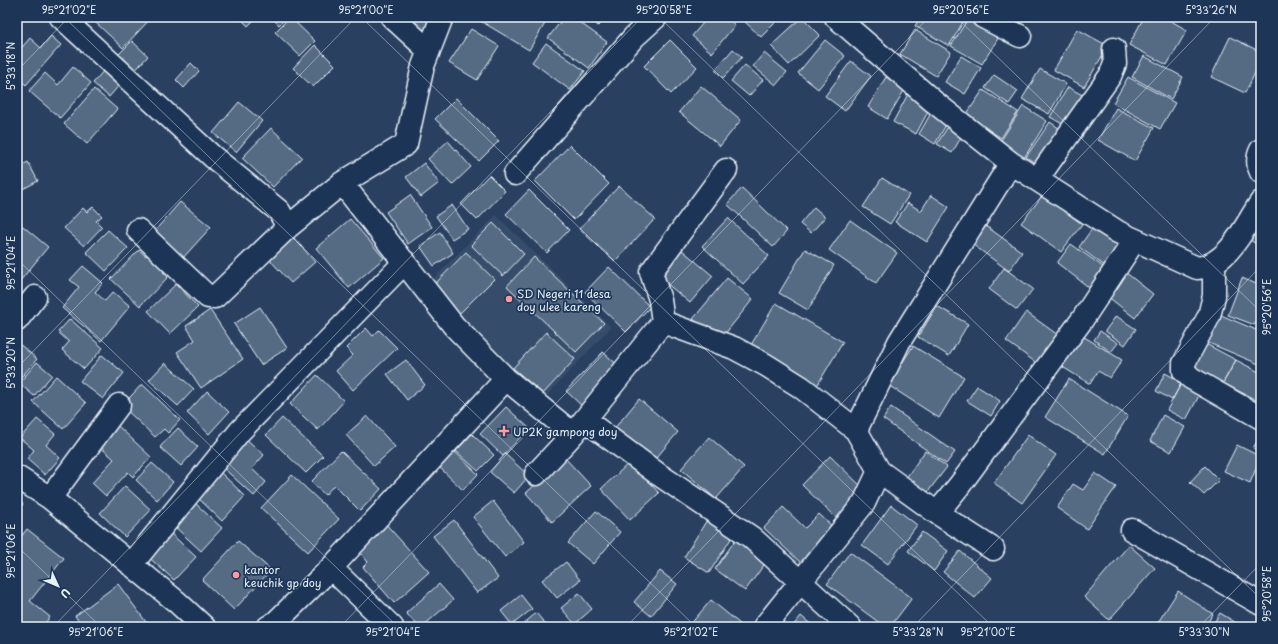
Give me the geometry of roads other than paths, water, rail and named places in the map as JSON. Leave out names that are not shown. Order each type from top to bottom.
[{"type":"street","points":[[61,17],[213,157],[279,211],[288,227]]},
{"type":"street","points":[[392,17],[428,50]]},
{"type":"street","points":[[138,230],[208,297],[215,297],[288,227],[342,183],[406,144],[423,66],[442,17]]},
{"type":"street","points":[[515,174],[634,37],[656,17]]},
{"type":"street","points":[[836,17],[933,101],[1011,162],[1134,241],[1197,268],[1206,267],[1214,263],[1231,248],[1261,202]]},
{"type":"street","points":[[983,17],[1020,36]]},
{"type":"street","points":[[1038,178],[1110,76],[1115,64],[1114,49]]},
{"type":"street","points":[[1261,150],[1258,157],[1258,165],[1261,172]]},
{"type":"street","points":[[856,430],[899,342],[1011,162]]},
{"type":"street","points":[[536,474],[579,427],[663,322],[660,300],[651,272],[726,170]]},
{"type":"street","points":[[342,183],[454,326],[506,378],[579,427],[658,474],[751,537],[850,627]]},
{"type":"street","points":[[937,513],[959,486],[1082,320],[1134,241]]},
{"type":"street","points":[[130,565],[240,431],[405,262]]},
{"type":"street","points":[[1214,263],[1214,296],[1209,316],[1184,363],[1184,371],[1191,378],[1261,418]]},
{"type":"street","points":[[17,320],[35,297]]},
{"type":"street","points":[[663,322],[734,348],[802,387],[856,430],[879,471],[937,513],[993,550]]},
{"type":"street","points":[[268,627],[276,622],[332,568],[506,378]]},
{"type":"street","points":[[50,498],[119,405]]},
{"type":"street","points":[[764,627],[864,503],[879,471]]},
{"type":"street","points":[[17,477],[50,498],[177,602],[204,627]]},
{"type":"street","points":[[1132,530],[1261,604]]},
{"type":"street","points":[[332,568],[392,627]]},
{"type":"place","name":"SD Negeri 11 desa doy ulee kareng","points":[[509,299]]},
{"type":"place","name":"UP2K gampong doy","points":[[504,431]]},
{"type":"place","name":"kantor keuchik gp doy","points":[[236,575]]}]
